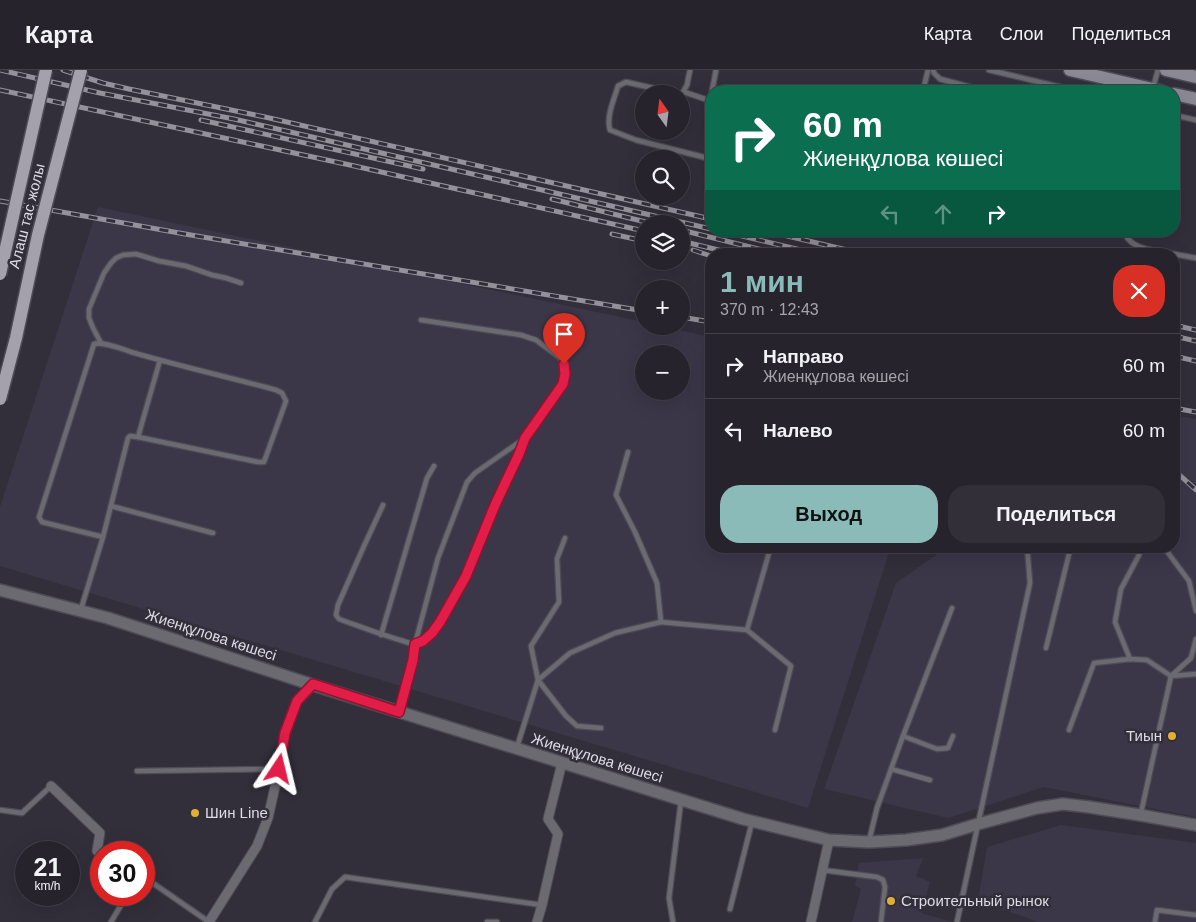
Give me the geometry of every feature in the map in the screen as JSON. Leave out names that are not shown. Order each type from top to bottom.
[{"type":"main road","name":"Алаш тас жолы","points":[[0,274],[46,70]]},
{"type":"main road","name":"Алаш тас жолы","points":[[0,399],[16,338],[38,235],[81,70]]},
{"type":"main road","points":[[1070,70],[1131,85]]},
{"type":"main road","points":[[1166,70],[1196,77]]},
{"type":"main road","points":[[1180,95],[1196,99]]},
{"type":"street","name":"Жиенқұлова көшесі","points":[[0,590],[108,618],[681,800],[752,821],[829,840],[869,842],[942,836],[1037,808],[1063,804],[1196,825]]},
{"type":"street","points":[[209,922],[257,846],[268,818],[285,733],[297,701],[313,684]]},
{"type":"street","points":[[537,922],[558,834],[548,819],[562,763]]},
{"type":"street","points":[[51,786],[100,833],[100,841]]},
{"type":"street","points":[[811,922],[829,840]]},
{"type":"street","points":[[215,912],[218,922]]},
{"type":"lane","points":[[687,85],[690,70]]},
{"type":"lane","points":[[713,85],[716,70]]},
{"type":"lane","points":[[924,85],[928,70]]},
{"type":"lane","points":[[933,70],[940,80],[960,85]]},
{"type":"lane","points":[[989,70],[1052,85]]},
{"type":"lane","points":[[1156,85],[1158,70]]},
{"type":"lane","points":[[635,140],[610,130],[608,123],[618,86],[626,82],[641,85]]},
{"type":"lane","points":[[690,95],[705,100]]},
{"type":"lane","points":[[1180,116],[1196,120]]},
{"type":"lane","points":[[636,140],[705,157]]},
{"type":"lane","points":[[1126,237],[1131,243],[1145,248]]},
{"type":"lane","points":[[101,343],[89,318],[89,309],[104,273],[110,263],[116,258],[123,255],[136,254],[186,266],[212,276],[240,283]]},
{"type":"lane","points":[[1180,255],[1196,258]]},
{"type":"lane","points":[[383,505],[338,605],[336,615],[339,619],[381,635],[415,644],[423,641],[440,622],[466,576],[525,438],[563,384],[564,364],[560,358],[536,340],[522,335],[421,320]]},
{"type":"lane","points":[[81,611],[103,537],[128,438],[130,436],[138,437],[264,462],[286,401],[282,393],[96,343],[39,517],[42,522],[103,537]]},
{"type":"lane","points":[[138,437],[160,360]]},
{"type":"lane","points":[[399,712],[438,558],[467,482],[475,473],[525,438]]},
{"type":"lane","points":[[628,452],[616,495],[635,532],[657,583],[661,622]]},
{"type":"lane","points":[[381,635],[428,478],[434,466]]},
{"type":"lane","points":[[111,506],[213,533]]},
{"type":"lane","points":[[566,538],[557,559],[559,602],[531,646],[538,680],[566,716],[577,726],[601,728]]},
{"type":"lane","points":[[747,630],[769,553]]},
{"type":"lane","points":[[958,922],[1030,583],[1028,553]]},
{"type":"lane","points":[[1046,648],[1069,553]]},
{"type":"lane","points":[[1130,659],[1115,622],[1121,590],[1140,553]]},
{"type":"lane","points":[[1168,553],[1188,581],[1196,611]]},
{"type":"lane","points":[[869,842],[877,808],[952,608]]},
{"type":"lane","points":[[516,748],[538,680],[570,653],[615,633],[661,622],[747,630],[791,666],[775,730]]},
{"type":"lane","points":[[1140,815],[1171,676],[1191,658],[1196,639]]},
{"type":"lane","points":[[1069,730],[1094,663],[1130,659],[1147,660],[1171,676],[1196,674]]},
{"type":"lane","points":[[903,736],[937,749],[948,748],[953,736]]},
{"type":"lane","points":[[137,771],[279,769]]},
{"type":"lane","points":[[892,769],[930,780]]},
{"type":"lane","points":[[0,810],[22,813],[51,786]]},
{"type":"lane","points":[[673,922],[669,898],[681,800]]},
{"type":"lane","points":[[730,909],[752,821]]},
{"type":"lane","points":[[822,870],[883,880],[886,887],[881,922]]},
{"type":"lane","points":[[314,922],[332,889],[345,877],[542,904]]},
{"type":"lane","points":[[155,885],[209,922]]},
{"type":"lane","points":[[111,922],[120,906]]},
{"type":"lane","points":[[1155,922],[1157,910],[1196,915]]},
{"type":"lane","points":[[487,922],[497,922]]},
{"type":"shaded area","points":[[98,207],[635,320],[635,335],[690,335],[690,332],[705,336],[705,553],[889,553],[808,808],[0,566],[0,507]]},
{"type":"shaded area","points":[[1180,416],[1196,419],[1196,817],[1044,787],[948,818],[824,789],[896,583],[936,553],[1180,553]]},
{"type":"shaded area","points":[[1061,825],[1196,843],[1196,922],[1039,922],[978,901],[987,847]]},
{"type":"shaded area","name":"Строительный рынок","points":[[923,858],[916,876],[930,882],[921,913],[953,922],[852,922],[861,889],[855,886],[859,863]]},
{"type":"railway","points":[[0,70],[100,93],[234,119],[705,228]]},
{"type":"railway","points":[[63,70],[129,89],[265,117],[705,218]]},
{"type":"railway","points":[[0,90],[350,165],[635,229]]},
{"type":"railway","points":[[201,120],[423,169]]},
{"type":"railway","points":[[552,199],[635,219]]},
{"type":"railway","points":[[0,201],[635,309]]},
{"type":"railway","points":[[690,232],[705,236]]},
{"type":"railway","points":[[612,234],[635,239]]},
{"type":"railway","points":[[710,237],[754,248]]},
{"type":"railway","points":[[746,237],[793,248]]},
{"type":"railway","points":[[792,237],[838,248]]},
{"type":"railway","points":[[690,243],[710,248]]},
{"type":"railway","points":[[693,250],[705,254]]},
{"type":"railway","points":[[690,318],[705,321]]},
{"type":"railway","points":[[1180,326],[1196,330]]},
{"type":"railway","points":[[1180,337],[1196,341]]},
{"type":"railway","points":[[1180,357],[1196,361]]},
{"type":"railway","points":[[1180,409],[1196,412]]},
{"type":"railway","points":[[1180,475],[1196,490]]},
{"type":"place","name":"Тиын","points":[[1172,736]]},
{"type":"place","name":"Шин Line","points":[[195,813]]},
{"type":"place","name":"Строительный рынок","points":[[891,901]]},
{"type":"route","points":[[279,769],[285,733],[297,701],[313,684],[399,712],[413,660],[415,644],[423,641],[432,633],[466,576],[525,438],[563,384],[564,364]]}]
